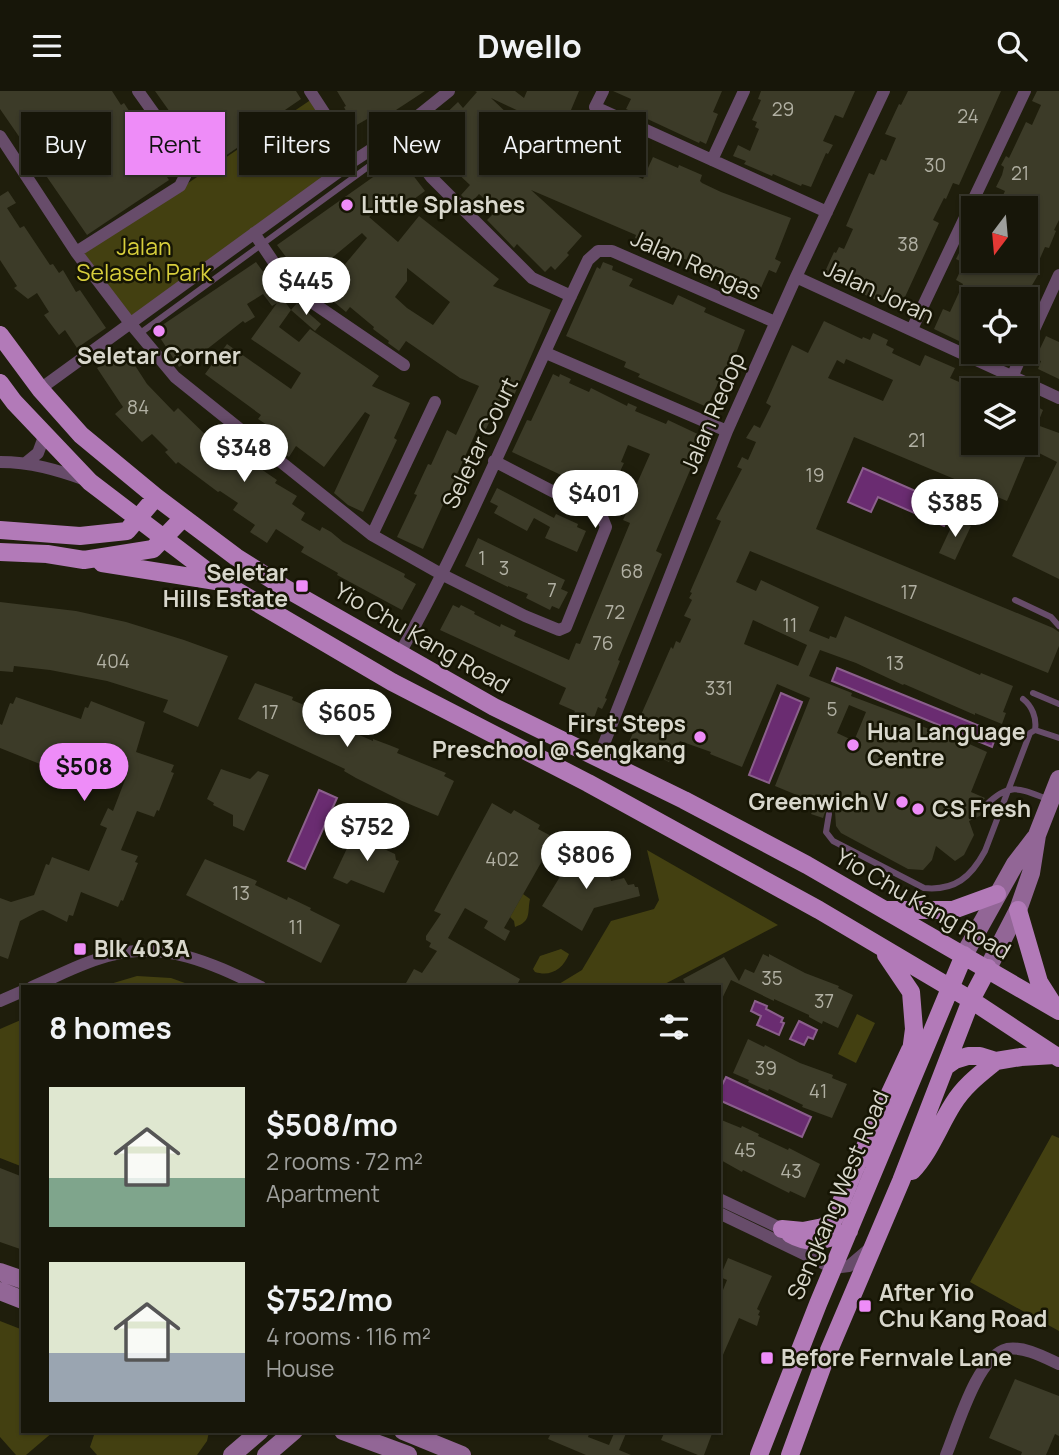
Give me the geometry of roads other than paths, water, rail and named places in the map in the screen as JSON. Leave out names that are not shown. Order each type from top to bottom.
[{"type":"main road","name":"Yio Chu Kang Road","points":[[0,335],[40,389],[81,435],[156,497],[236,557],[285,588],[494,707],[795,859],[1058,1010]]},
{"type":"main road","points":[[0,383],[14,403],[90,482],[220,581],[392,682],[588,783],[818,910],[971,1000],[1057,1057]]},
{"type":"main road","points":[[0,530],[80,536],[127,531],[156,497]]},
{"type":"main road","points":[[84,560],[153,549],[183,518]]},
{"type":"main road","points":[[0,552],[47,554],[220,581]]},
{"type":"main road","points":[[884,910],[953,910],[997,894]]},
{"type":"main road","points":[[1018,910],[1039,982],[1058,1010]]},
{"type":"main road","points":[[782,1229],[803,1231],[823,1227],[835,1219],[857,1164],[910,1050],[914,1030],[911,992],[881,949]]},
{"type":"main road","name":"Sengkang West Road","points":[[759,1455],[833,1268],[964,955]]},
{"type":"main road","points":[[790,1455],[824,1362],[901,1181],[971,1000],[988,968]]},
{"type":"main road","points":[[910,1050],[912,1083]]},
{"type":"main road","points":[[945,1067],[968,1056],[980,1056],[996,1061]]},
{"type":"main road","points":[[901,1181],[920,1162],[954,1103],[971,1081],[996,1061],[1021,1056],[1057,1057]]},
{"type":"main road","points":[[782,1229],[810,1242],[828,1240],[849,1231]]},
{"type":"street","points":[[76,252],[180,186],[186,174],[185,157],[138,91]]},
{"type":"street","points":[[310,91],[324,112]]},
{"type":"street","points":[[427,112],[449,91]]},
{"type":"street","points":[[603,91],[595,107],[827,212]]},
{"type":"street","points":[[712,160],[744,91]]},
{"type":"street","name":"Jalan Redop","points":[[598,759],[727,431],[884,91]]},
{"type":"street","points":[[912,330],[1025,91]]},
{"type":"street","points":[[0,136],[76,252],[138,334],[175,377],[372,535],[441,574],[559,630],[566,627],[606,527],[605,522],[602,517],[494,461]]},
{"type":"street","points":[[355,160],[369,153]]},
{"type":"street","points":[[40,389],[130,323],[257,239],[336,175]]},
{"type":"street","points":[[430,175],[533,278],[570,296]]},
{"type":"street","points":[[257,239],[291,288],[404,365]]},
{"type":"street","name":"Seletar Court","points":[[400,653],[547,353],[570,296],[588,260],[598,251]]},
{"type":"street","name":"Jalan Rengas","points":[[598,251],[612,251],[775,323]]},
{"type":"street","points":[[1038,319],[1059,275]]},
{"type":"street","name":"Jalan Joran","points":[[796,277],[1059,398]]},
{"type":"street","points":[[547,353],[727,431]]},
{"type":"street","points":[[1012,377],[1018,364]]},
{"type":"street","points":[[372,535],[435,402]]},
{"type":"street","points":[[27,462],[38,453],[44,434]]},
{"type":"street","points":[[0,462],[27,462],[90,482]]},
{"type":"street","points":[[988,968],[1018,910],[1031,873],[1037,835],[1059,779]]},
{"type":"street","points":[[964,955],[1015,864],[1037,835]]},
{"type":"street","points":[[37,985],[111,955],[152,950],[180,953],[198,959],[256,985]]},
{"type":"street","points":[[0,1001],[21,992]]},
{"type":"street","points":[[721,1200],[782,1229]]},
{"type":"street","points":[[721,1214],[833,1268],[843,1268],[856,1262],[876,1240]]},
{"type":"street","points":[[0,1272],[21,1279]]},
{"type":"street","points":[[0,1291],[21,1299]]},
{"type":"street","points":[[946,1455],[980,1373],[992,1359],[1005,1349],[1021,1349],[1059,1364]]},
{"type":"street","points":[[230,1455],[238,1442],[240,1433]]},
{"type":"street","points":[[230,1455],[258,1433]]},
{"type":"street","points":[[267,1455],[292,1433]]},
{"type":"street","points":[[348,1433],[408,1455]]},
{"type":"street","points":[[407,1433],[462,1455]]},
{"type":"lane","points":[[138,334],[257,239],[369,160]]},
{"type":"lane","points":[[1016,600],[1055,617],[1059,626]]},
{"type":"lane","points":[[1033,694],[1059,704]]},
{"type":"lane","points":[[1023,699],[1030,705],[1035,730]]},
{"type":"lane","points":[[1035,730],[1059,738]]},
{"type":"lane","points":[[829,814],[826,832],[833,841],[924,888],[952,887],[966,879],[976,867],[1011,788],[1030,733],[1035,730]]},
{"type":"lane","points":[[986,805],[999,792],[1011,788],[1051,800]]},
{"type":"place","name":"Little Splashes","points":[[347,205]]},
{"type":"place","name":"Seletar Corner","points":[[159,331]]},
{"type":"place","name":"Seletar Hills Estate","points":[[302,586]]},
{"type":"place","name":"First Steps Preschool @ Sengkang","points":[[700,737]]},
{"type":"place","name":"Hua Language Centre","points":[[853,745]]},
{"type":"place","name":"Greenwich V","points":[[902,802]]},
{"type":"place","name":"CS Fresh","points":[[918,809]]},
{"type":"place","name":"Blk 403A","points":[[80,949]]},
{"type":"place","name":"After Yio Chu Kang Road","points":[[865,1306]]},
{"type":"place","name":"Before Fernvale Lane","points":[[767,1358]]},
{"type":"park label","name":"Jalan Selaseh Park","points":[[144,260]]}]
